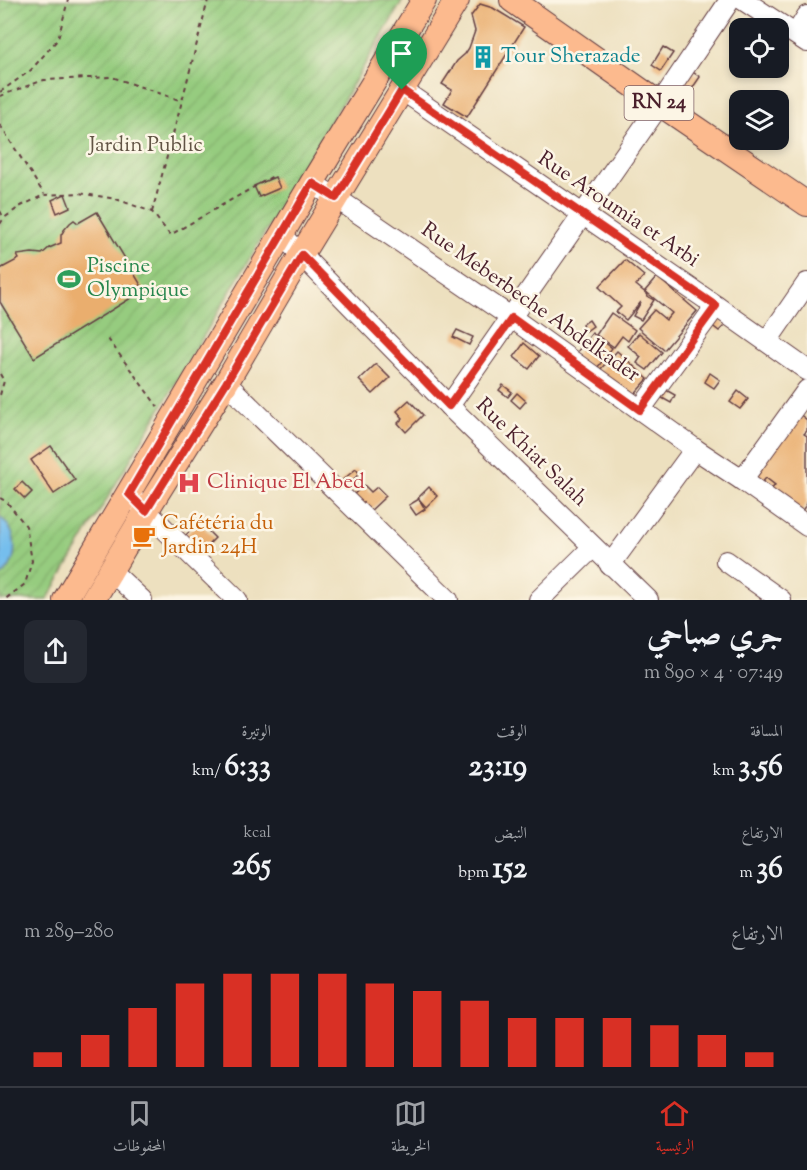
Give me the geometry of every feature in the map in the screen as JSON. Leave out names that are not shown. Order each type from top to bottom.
[{"type":"main road","points":[[65,600],[312,183],[424,0]]},
{"type":"main road","points":[[93,600],[457,0]]},
{"type":"main road","name":"RN 24","points":[[512,0],[807,204]]},
{"type":"street","points":[[449,406],[730,0]]},
{"type":"street","points":[[743,0],[801,38],[807,16]]},
{"type":"street","name":"Rue Aroumia et Arbi","points":[[402,90],[807,370]]},
{"type":"street","name":"Rue Meberbeche Abdelkader","points":[[312,183],[512,318],[807,526]]},
{"type":"street","name":"Rue Khiat Salah","points":[[282,235],[449,406],[648,600]]},
{"type":"street","points":[[767,341],[807,283]]},
{"type":"street","points":[[640,410],[716,306]]},
{"type":"street","points":[[226,383],[448,600]]},
{"type":"street","points":[[742,480],[807,390]]},
{"type":"street","points":[[610,565],[695,449]]},
{"type":"street","points":[[129,494],[237,600]]},
{"type":"street","points":[[539,600],[593,547]]},
{"type":"street","points":[[726,561],[781,600]]},
{"type":"street","points":[[111,571],[142,600]]},
{"type":"path","points":[[0,92],[31,70],[58,39],[68,0]]},
{"type":"path","points":[[152,212],[208,1],[200,0]]},
{"type":"path","points":[[0,96],[44,80],[111,77],[182,101]]},
{"type":"path","points":[[0,125],[44,195]]},
{"type":"path","points":[[0,224],[4,218],[21,206],[44,195],[79,193],[116,199],[152,212],[170,235],[273,176]]},
{"type":"path","points":[[0,211],[4,218]]},
{"type":"path","points":[[108,339],[159,407]]},
{"type":"path","points":[[0,374],[4,381],[0,395]]},
{"type":"path","points":[[0,498],[7,502],[26,526],[32,561],[26,584],[4,600]]},
{"type":"green space","name":"Jardin Public","points":[[0,0],[403,0],[47,600],[0,600]]},
{"type":"water","points":[[0,517],[11,531],[15,547],[7,571],[0,577]]},
{"type":"building","name":"Tour Sherazade","points":[[480,4],[493,8],[524,27],[467,117],[444,103],[452,90],[442,84],[457,61],[469,48],[475,31],[471,16]]},
{"type":"building","points":[[663,47],[673,53],[661,71],[652,65]]},
{"type":"building","points":[[691,71],[700,77],[687,96],[678,90]]},
{"type":"building","points":[[275,177],[280,188],[259,197],[254,186]]},
{"type":"building","points":[[65,194],[70,207],[57,213],[52,200]]},
{"type":"building","name":"Piscine Olympique","points":[[97,212],[144,290],[34,358],[0,302],[0,269],[19,259],[17,255],[42,254],[61,243],[61,235],[70,223],[74,220],[78,223]]},
{"type":"building","points":[[625,260],[644,276],[636,285],[654,300],[641,320],[633,316],[641,302],[626,320],[616,312],[621,307],[599,287]]},
{"type":"building","points":[[657,277],[697,311],[664,350],[638,328],[654,310],[666,320],[672,313],[645,291]]},
{"type":"building","points":[[611,313],[635,330],[628,341],[622,336],[614,347],[596,335]]},
{"type":"building","points":[[716,317],[725,325],[719,331],[710,324]]},
{"type":"building","points":[[589,320],[593,326],[586,331],[582,325]]},
{"type":"building","points":[[457,330],[473,337],[469,345],[453,337]]},
{"type":"building","points":[[592,333],[612,348],[595,371],[574,356]]},
{"type":"building","points":[[639,333],[662,352],[647,370],[637,363],[641,357],[628,346]]},
{"type":"building","points":[[524,343],[539,356],[529,369],[514,357]]},
{"type":"building","points":[[617,351],[648,379],[629,400],[598,372]]},
{"type":"building","points":[[376,364],[390,378],[373,394],[359,380]]},
{"type":"building","points":[[710,373],[720,380],[714,388],[705,382]]},
{"type":"building","points":[[503,385],[512,392],[508,397],[499,390]]},
{"type":"building","points":[[666,390],[675,395],[671,403],[662,398]]},
{"type":"building","points":[[738,391],[748,399],[740,409],[730,402]]},
{"type":"building","points":[[517,393],[526,401],[520,408],[511,400]]},
{"type":"building","points":[[409,400],[423,415],[406,432],[398,423],[403,418],[397,411]]},
{"type":"building","points":[[793,409],[807,420],[807,431],[804,434],[807,436],[807,504],[800,513],[771,490],[775,485],[766,478],[759,486],[742,472]]},
{"type":"building","points":[[51,446],[75,480],[54,494],[31,460]]},
{"type":"building","points":[[356,469],[360,474],[351,481],[354,485],[347,490],[340,482]]},
{"type":"building","points":[[22,482],[32,492],[25,499],[15,489]]},
{"type":"building","points":[[364,485],[371,492],[377,487],[386,496],[368,513],[352,496]]},
{"type":"building","points":[[429,487],[437,496],[426,507],[418,498]]},
{"type":"building","points":[[419,499],[425,509],[416,515],[409,505]]},
{"type":"building","points":[[199,522],[215,538],[200,553],[184,537]]},
{"type":"place","name":"Tour Sherazade","points":[[483,57]]},
{"type":"place","name":"Piscine Olympique","points":[[69,279]]},
{"type":"place","name":"Clinique El Abed","points":[[189,483]]},
{"type":"place","name":"Cafétéria du Jardin 24H","points":[[144,536]]},
{"type":"route","points":[[402,90],[716,306],[640,410],[512,318],[449,406],[302,255],[146,511],[129,494],[312,183],[336,198],[402,90]]}]
